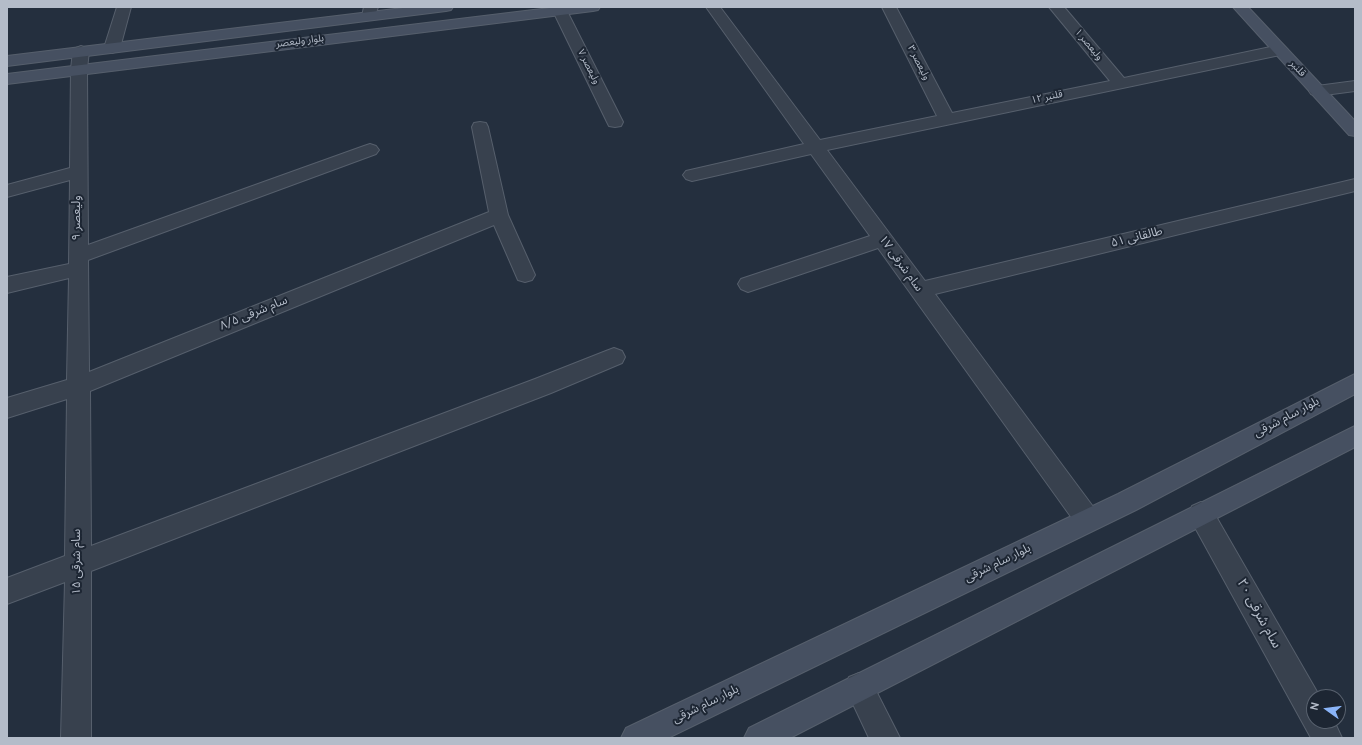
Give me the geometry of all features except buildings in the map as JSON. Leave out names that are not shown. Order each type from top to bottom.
[{"type":"street","points":[[112,48],[124,7]]},
{"type":"street","name":"بلوار ولیعصر","points":[[7,78],[80,60],[112,48],[370,12],[446,7]]},
{"type":"street","name":"بلوار ولیعصر","points":[[7,60],[80,60],[593,7]]},
{"type":"street","name":"سام شرقی ۱۷","points":[[712,7],[1088,520]]},
{"type":"street","name":"ولیعصر ۳","points":[[889,7],[946,120]]},
{"type":"street","name":"ولیعصر ۱","points":[[1056,7],[1120,83]]},
{"type":"street","name":"قلنبر","points":[[1240,7],[1355,131]]},
{"type":"street","name":"ولیعصر ۷","points":[[560,11],[615,122]]},
{"type":"street","name":"قلنبر ۱۲","points":[[692,175],[815,147],[1280,50]]},
{"type":"street","name":"ولیعصر ۹","points":[[78,386],[80,60]]},
{"type":"street","points":[[1317,91],[1355,86]]},
{"type":"street","points":[[480,127],[499,215],[525,276]]},
{"type":"street","points":[[7,285],[78,263],[370,150]]},
{"type":"street","points":[[7,191],[79,171]]},
{"type":"street","name":"طالقانی ۵۱","points":[[920,290],[1355,185]]},
{"type":"street","name":"سام شرقی ۸/۵","points":[[7,408],[78,386],[499,215]]},
{"type":"street","points":[[748,284],[883,240]]},
{"type":"street","points":[[7,591],[536,389],[614,357]]},
{"type":"street","name":"بلوار سام شرقی","points":[[636,738],[1088,520],[1355,383]]},
{"type":"street","name":"سام شرقی ۱۵","points":[[76,738],[78,386]]},
{"type":"street","points":[[759,738],[1355,436]]},
{"type":"street","name":"سام شرقی ۲۰","points":[[1201,514],[1306,700]]},
{"type":"street","points":[[859,687],[885,738]]},
{"type":"street","points":[[1322,729],[1327,738]]}]
